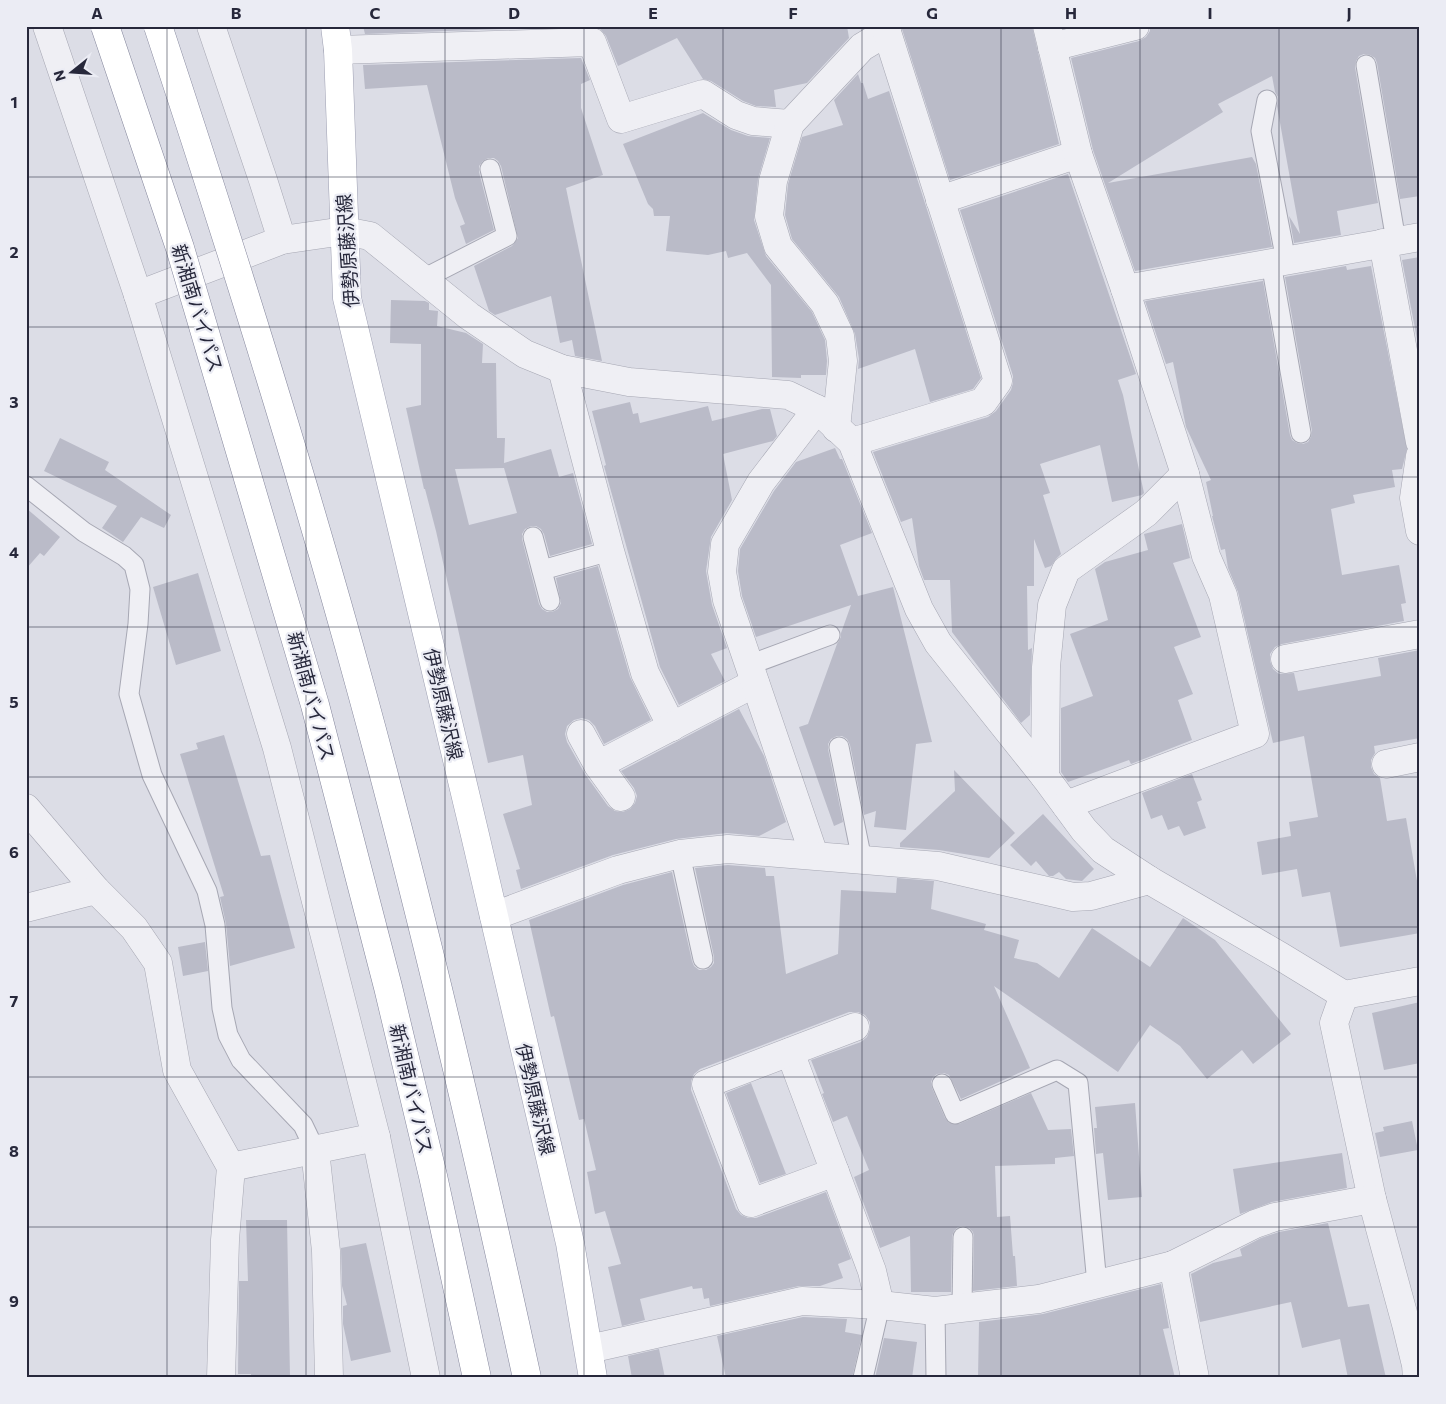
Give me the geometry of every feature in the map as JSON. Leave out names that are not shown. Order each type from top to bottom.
[{"type":"main road","name":"新湘南バイパス","points":[[105,26],[180,248],[315,705],[388,988],[433,1176],[477,1378]]},
{"type":"main road","points":[[158,26],[224,227],[309,508],[362,694],[435,971],[527,1378]]},
{"type":"main road","name":"伊勢原藤沢線","points":[[337,38],[347,298],[570,1244],[593,1378]]},
{"type":"street","points":[[47,26],[138,295],[277,748],[376,1137],[426,1378]]},
{"type":"street","points":[[211,26],[264,180],[282,240]]},
{"type":"street","points":[[1066,805],[1255,734],[1223,595],[1206,556],[1185,474],[1125,289],[1078,154],[1049,37],[1135,26]]},
{"type":"street","points":[[814,855],[727,600],[722,572],[725,544],[761,482],[835,426],[983,402],[998,381],[886,29],[862,47],[790,124],[772,181],[769,216],[778,246],[825,304],[840,336],[843,361],[835,426],[919,609],[938,643],[1045,777],[1084,830],[1103,850],[1149,880],[1344,995],[1420,981]]},
{"type":"street","points":[[337,38],[592,42],[621,119],[703,94],[736,115],[753,121],[790,124]]},
{"type":"street","points":[[940,200],[1078,154]]},
{"type":"street","points":[[138,295],[282,240],[344,232],[370,236],[468,316],[524,354],[562,369],[629,382],[788,396],[835,426]]},
{"type":"street","points":[[1125,289],[1400,240],[1419,439],[1414,498],[1420,530]]},
{"type":"street","points":[[562,369],[610,551],[645,673],[672,727]]},
{"type":"street","points":[[1045,777],[1046,667],[1052,605],[1066,570],[1146,513],[1185,474]]},
{"type":"street","points":[[1285,659],[1420,634]]},
{"type":"street","points":[[598,765],[672,727],[752,674]]},
{"type":"street","points":[[581,734],[598,765],[621,797]]},
{"type":"street","points":[[1386,764],[1420,757]]},
{"type":"street","points":[[26,808],[96,890],[134,928],[158,963],[177,1070],[231,1167],[225,1240],[221,1378]]},
{"type":"street","points":[[494,916],[618,870],[680,854],[728,849],[938,866],[1073,897],[1091,896],[1149,880]]},
{"type":"street","points":[[26,908],[96,890]]},
{"type":"street","points":[[1344,995],[1334,1023],[1372,1199],[1406,1324],[1416,1365],[1417,1378]]},
{"type":"street","points":[[835,1172],[751,1203],[706,1084],[855,1027]]},
{"type":"street","points":[[790,1052],[872,1272],[880,1305]]},
{"type":"street","points":[[231,1167],[376,1137]]},
{"type":"street","points":[[315,1150],[326,1251],[330,1378]]},
{"type":"street","points":[[589,1348],[802,1301],[880,1305],[935,1311],[1039,1299],[1173,1265],[1255,1224],[1275,1217],[1372,1199]]},
{"type":"street","points":[[1173,1265],[1196,1378]]},
{"type":"lane","points":[[1366,65],[1400,240]]},
{"type":"lane","points":[[1268,100],[1261,131],[1301,433]]},
{"type":"lane","points":[[423,279],[507,236],[490,170]]},
{"type":"lane","points":[[26,486],[84,532],[124,556],[134,565],[140,589],[138,624],[129,694],[152,775],[207,891],[215,926],[222,1008],[228,1035],[241,1060],[303,1125],[315,1150]]},
{"type":"lane","points":[[533,536],[550,601]]},
{"type":"lane","points":[[542,570],[610,551]]},
{"type":"lane","points":[[752,674],[830,635]]},
{"type":"lane","points":[[839,747],[862,860]]},
{"type":"lane","points":[[680,854],[703,959]]},
{"type":"lane","points":[[942,1084],[955,1114],[1058,1070],[1078,1083],[1096,1284]]},
{"type":"lane","points":[[962,1308],[963,1237]]},
{"type":"lane","points":[[863,1378],[880,1305]]},
{"type":"lane","points":[[935,1311],[936,1378]]},
{"type":"building","points":[[363,26],[591,26],[365,34]]},
{"type":"building","points":[[592,26],[847,26],[849,38],[807,83],[774,90],[776,107],[756,106],[743,101],[711,81],[703,79],[677,38],[618,66],[606,36],[600,29]]},
{"type":"building","points":[[901,26],[1032,26],[1059,144],[950,180]]},
{"type":"building","points":[[1150,26],[1420,26],[1420,196],[1400,199],[1377,63],[1375,58],[1364,54],[1359,56],[1355,67],[1378,203],[1337,211],[1341,235],[1294,243],[1289,216],[1300,234],[1277,106],[1278,97],[1275,92],[1272,76],[1218,104],[1223,112],[1108,183],[1252,157],[1256,164],[1272,247],[1135,271],[1093,150],[1071,58],[1139,41],[1146,37],[1150,31]]},
{"type":"building","points":[[581,58],[590,80],[581,84],[581,108],[603,175],[566,188],[602,361],[575,356],[572,340],[560,343],[551,296],[495,315],[489,311],[474,266],[512,246],[518,238],[501,166],[494,158],[488,158],[479,166],[494,230],[466,244],[460,226],[465,224],[455,198],[427,85],[365,89],[363,65]]},
{"type":"building","points":[[858,74],[868,99],[889,91],[981,378],[973,389],[930,402],[915,349],[858,369],[859,359],[855,334],[839,297],[792,239],[785,215],[788,184],[802,137],[843,125],[834,100]]},
{"type":"building","points":[[703,113],[731,130],[748,136],[770,138],[758,179],[754,220],[766,256],[812,312],[825,340],[826,375],[801,375],[801,378],[772,377],[771,285],[747,253],[728,258],[726,251],[708,255],[666,251],[670,216],[654,216],[653,209],[648,204],[623,144]]},
{"type":"building","points":[[1068,174],[1136,374],[1118,380],[1123,395],[1144,493],[1112,502],[1100,445],[1040,464],[1050,493],[1043,495],[1061,554],[1051,566],[1045,568],[1034,539],[1034,586],[1027,586],[1028,650],[1032,648],[1030,715],[1021,723],[952,632],[950,580],[924,580],[919,566],[912,518],[901,522],[873,452],[988,417],[996,411],[1011,390],[1013,376],[960,210]]},
{"type":"building","points":[[1420,257],[1420,355],[1402,260]]},
{"type":"building","points":[[1346,266],[1347,270],[1371,266],[1407,449],[1402,469],[1392,470],[1395,487],[1353,495],[1355,503],[1331,509],[1342,575],[1399,565],[1406,603],[1401,604],[1404,621],[1282,644],[1275,647],[1270,654],[1270,661],[1273,669],[1279,674],[1294,673],[1298,691],[1381,676],[1378,658],[1420,650],[1420,738],[1374,746],[1375,753],[1371,760],[1371,767],[1374,774],[1380,778],[1387,821],[1406,818],[1420,898],[1420,933],[1340,947],[1330,892],[1302,897],[1297,869],[1262,875],[1257,842],[1291,836],[1289,822],[1318,817],[1304,736],[1273,743],[1238,592],[1228,568],[1225,549],[1221,550],[1212,516],[1206,482],[1211,480],[1186,427],[1173,362],[1166,364],[1145,301],[1263,281],[1290,435],[1292,440],[1303,444],[1308,442],[1312,431],[1285,277]]},
{"type":"building","points":[[391,300],[425,301],[429,303],[429,310],[438,311],[437,326],[466,333],[483,344],[482,363],[496,363],[497,438],[505,438],[504,463],[551,449],[559,477],[573,473],[592,544],[550,556],[541,529],[531,526],[525,529],[522,539],[539,604],[547,612],[558,609],[561,603],[556,578],[598,566],[630,677],[651,720],[604,744],[595,726],[589,720],[582,718],[574,720],[567,726],[565,734],[567,742],[585,774],[608,806],[615,811],[623,812],[630,809],[635,803],[637,796],[634,788],[621,771],[739,709],[764,756],[786,822],[759,836],[727,833],[676,839],[613,855],[521,889],[516,870],[520,869],[503,814],[532,805],[523,755],[488,763],[436,531],[424,489],[406,408],[421,405],[421,344],[390,343]],"holes":[[[504,468],[517,513],[469,525],[455,469]]]},
{"type":"building","points":[[630,402],[633,414],[638,413],[640,423],[708,406],[712,421],[762,409],[770,409],[777,436],[773,441],[723,454],[732,500],[711,537],[706,571],[712,605],[727,648],[711,654],[725,681],[679,705],[660,667],[604,466],[606,465],[592,411]]},
{"type":"building","points":[[60,438],[109,462],[105,470],[171,515],[164,528],[141,517],[123,542],[102,528],[117,506],[44,471]]},
{"type":"building","points":[[835,448],[840,459],[842,459],[872,533],[840,545],[858,596],[893,587],[932,742],[916,744],[906,830],[874,827],[876,811],[864,815],[850,745],[847,739],[842,736],[831,739],[828,744],[843,822],[834,826],[799,727],[808,724],[851,605],[756,637],[742,596],[738,571],[740,549],[774,491],[796,462]]},
{"type":"building","points":[[26,508],[60,537],[44,556],[40,553],[26,569]]},
{"type":"building","points":[[1182,524],[1190,558],[1173,563],[1201,637],[1174,647],[1193,694],[1178,700],[1192,740],[1131,764],[1129,760],[1068,782],[1061,772],[1061,708],[1093,696],[1070,634],[1108,620],[1095,569],[1105,562],[1148,550],[1144,534]]},
{"type":"building","points":[[198,573],[221,651],[176,665],[153,587]]},
{"type":"building","points":[[224,735],[261,856],[270,855],[295,948],[230,966],[226,924],[220,897],[224,896],[180,754],[198,749],[196,743]]},
{"type":"building","points":[[954,770],[1015,833],[989,858],[939,850],[900,847],[900,843],[955,791]]},
{"type":"building","points":[[1192,774],[1202,800],[1197,802],[1206,828],[1184,836],[1179,826],[1168,830],[1162,815],[1151,819],[1142,793]]},
{"type":"building","points":[[1043,814],[1094,869],[1082,881],[1066,879],[1059,872],[1049,876],[1036,861],[1031,866],[1010,845]]},
{"type":"building","points":[[728,865],[765,868],[766,876],[774,876],[786,974],[838,954],[841,890],[896,893],[897,878],[934,881],[931,909],[986,924],[984,930],[1019,940],[1014,958],[1037,963],[1059,978],[1092,928],[1150,967],[1183,918],[1215,940],[1291,1034],[1253,1064],[1242,1050],[1207,1079],[1180,1046],[1150,1025],[1118,1072],[994,986],[1030,1068],[961,1099],[949,1075],[944,1073],[937,1074],[931,1082],[932,1088],[945,1118],[949,1123],[959,1124],[1031,1093],[1048,1130],[1071,1129],[1074,1156],[1055,1158],[1055,1164],[995,1166],[997,1217],[1010,1216],[1017,1286],[973,1291],[974,1237],[973,1232],[969,1228],[958,1227],[952,1236],[951,1292],[911,1292],[910,1236],[880,1248],[854,1177],[869,1170],[847,1116],[833,1122],[811,1060],[861,1042],[867,1037],[870,1022],[865,1015],[858,1012],[849,1012],[700,1069],[694,1074],[691,1081],[691,1090],[736,1209],[741,1215],[748,1218],[756,1218],[826,1192],[851,1259],[838,1264],[843,1278],[820,1286],[799,1286],[710,1306],[709,1298],[704,1299],[702,1288],[693,1289],[692,1286],[640,1299],[645,1320],[622,1326],[608,1267],[621,1264],[605,1211],[595,1214],[587,1172],[596,1170],[584,1119],[579,1120],[554,1016],[551,1017],[529,920],[623,885],[672,872],[692,961],[699,970],[706,970],[714,963],[714,957],[695,868]]},
{"type":"building","points":[[205,942],[208,971],[183,976],[178,947]]},
{"type":"building","points":[[1420,1002],[1420,1063],[1384,1070],[1372,1013]]},
{"type":"building","points":[[751,1083],[786,1174],[760,1183],[726,1093]]},
{"type":"building","points":[[1135,1103],[1142,1197],[1108,1200],[1103,1153],[1096,1154],[1094,1128],[1097,1128],[1095,1107]]},
{"type":"building","points":[[1412,1121],[1418,1150],[1380,1157],[1375,1133],[1384,1131],[1383,1127]]},
{"type":"building","points":[[1342,1153],[1347,1188],[1272,1202],[1240,1214],[1233,1169]]},
{"type":"building","points":[[246,1220],[287,1220],[290,1377],[251,1378],[251,1374],[238,1374],[239,1281],[248,1281]]},
{"type":"building","points":[[1328,1223],[1348,1307],[1369,1304],[1386,1378],[1348,1378],[1340,1339],[1302,1348],[1291,1302],[1200,1322],[1191,1274],[1213,1263],[1242,1256],[1240,1249],[1261,1238],[1279,1232]]},
{"type":"building","points":[[366,1243],[391,1352],[351,1361],[343,1324],[343,1306],[347,1305],[342,1286],[341,1248]]},
{"type":"building","points":[[1161,1284],[1169,1328],[1163,1329],[1175,1378],[978,1378],[979,1322],[1043,1314]]},
{"type":"building","points":[[803,1317],[847,1319],[845,1332],[862,1335],[852,1378],[726,1378],[717,1336]]},
{"type":"building","points":[[884,1338],[917,1342],[912,1378],[875,1378]]},
{"type":"building","points":[[659,1349],[665,1378],[632,1378],[628,1356]]}]
